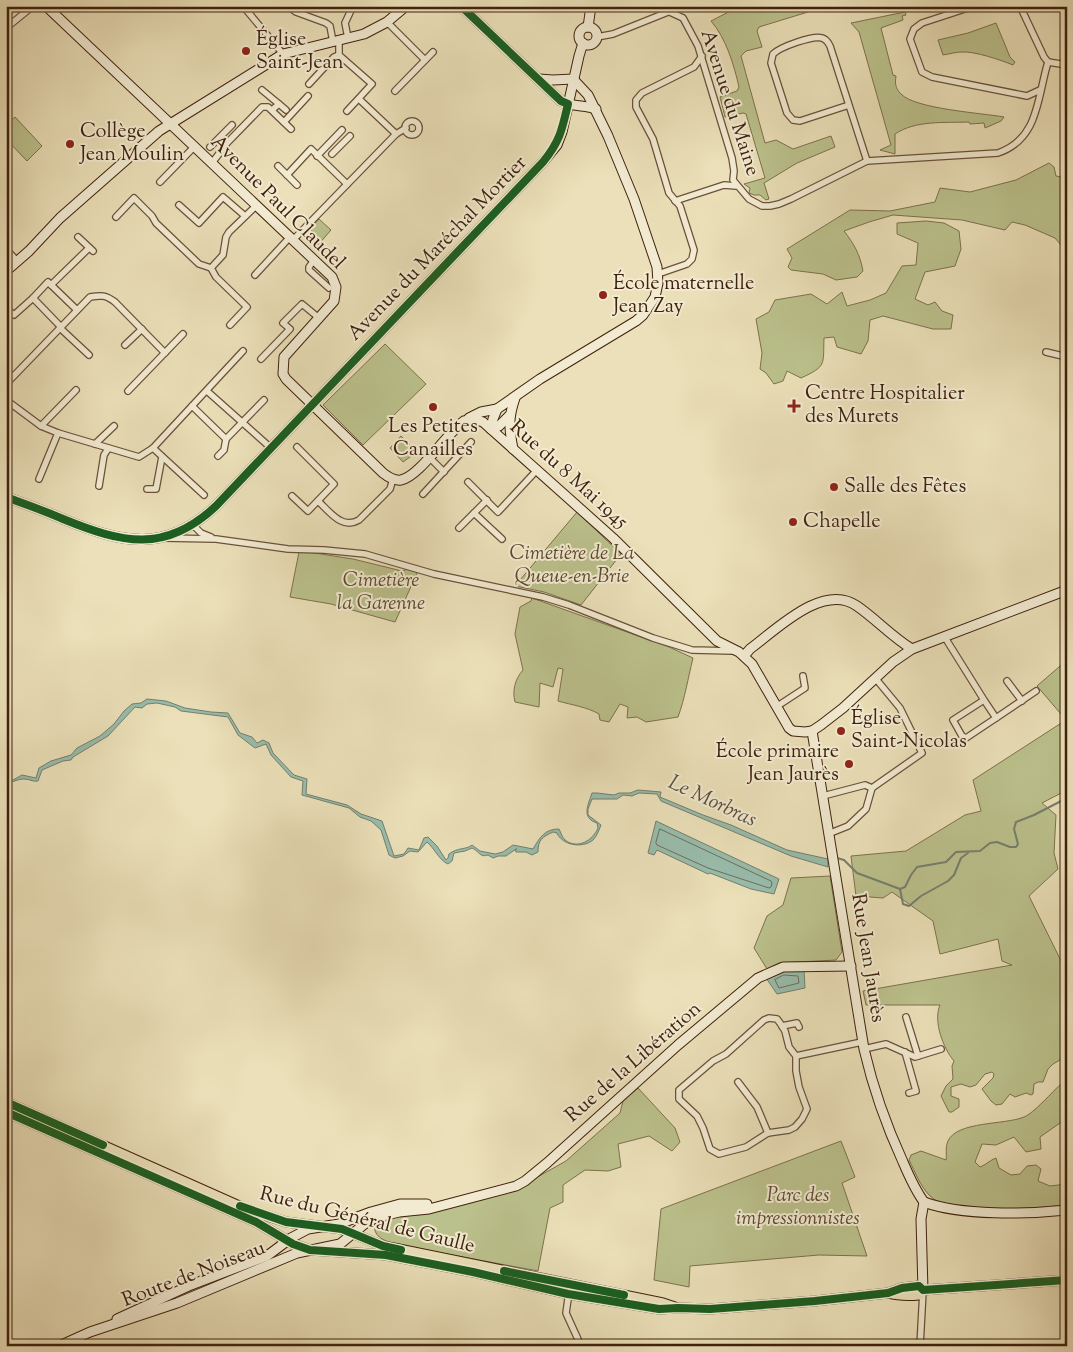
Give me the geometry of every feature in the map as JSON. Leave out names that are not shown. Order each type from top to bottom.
[{"type":"main road","name":"Avenue Paul Claudel","points":[[46,6],[332,277],[336,287],[334,301],[284,357],[282,368],[286,379],[383,473],[393,479]]},
{"type":"main road","points":[[6,272],[60,218],[156,133],[283,54],[364,34],[387,22],[406,6]]},
{"type":"main road","points":[[461,6],[561,101],[596,109]]},
{"type":"main road","points":[[588,27],[590,6]]},
{"type":"main road","points":[[588,27],[596,31],[597,37],[596,41],[592,44],[583,43],[580,39],[580,33],[583,28],[588,27]]},
{"type":"main road","name":"Avenue du Maréchal Mortier","points":[[6,497],[105,535],[131,540],[161,538],[193,525],[216,506],[313,405],[557,145],[562,132],[583,43]]},
{"type":"main road","points":[[393,479],[400,480],[409,476],[464,421],[476,414],[497,409],[540,379],[636,321],[643,315],[655,297],[658,274],[654,258],[621,166],[596,109],[588,95],[573,79],[539,79]]},
{"type":"main road","points":[[513,449],[509,416],[515,398]]},
{"type":"main road","points":[[491,429],[497,409]]},
{"type":"main road","points":[[491,429],[499,426],[509,416]]},
{"type":"main road","name":"Rue du 8 Mai 1945","points":[[464,421],[470,419],[479,420],[491,429],[613,538],[718,641],[742,652]]},
{"type":"main road","points":[[912,649],[849,601],[831,600],[809,605],[742,652],[752,664],[788,728],[793,731],[812,731],[843,708],[893,662],[912,649],[1067,590]]},
{"type":"main road","name":"Rue Jean Jaurès","points":[[812,731],[863,1046],[871,1081],[881,1112],[914,1187],[924,1202]]},
{"type":"main road","name":"Rue de la Libération","points":[[353,1233],[367,1222],[378,1217],[399,1212],[429,1209],[516,1186],[526,1181],[678,1046],[764,975],[783,967],[851,966]]},
{"type":"main road","name":"Rue du Général de Gaulle","points":[[6,1102],[244,1208],[286,1222],[342,1229],[383,1246],[569,1289]]},
{"type":"main road","name":"Rue du Général de Gaulle","points":[[6,1112],[256,1222],[288,1241],[310,1250],[386,1255],[569,1289],[663,1303],[678,1308],[735,1308],[888,1293],[902,1288],[919,1286],[923,1290],[1067,1280]]},
{"type":"main road","points":[[923,1290],[921,1219],[924,1202],[950,1210],[1000,1212],[1067,1210]]},
{"type":"main road","name":"Rue de la Libération","points":[[322,1227],[339,1224],[400,1204],[444,1205]]},
{"type":"main road","name":"Route de Noiseau","points":[[59,1346],[191,1286],[268,1256],[300,1232],[322,1227]]},
{"type":"main road","name":"Route de Noiseau","points":[[90,1332],[165,1308],[297,1253],[340,1244],[353,1233]]},
{"type":"street","points":[[6,28],[33,6]]},
{"type":"street","points":[[243,6],[283,54]]},
{"type":"street","points":[[289,6],[296,12],[326,23],[340,40]]},
{"type":"street","points":[[339,55],[340,40],[353,6]]},
{"type":"street","points":[[662,15],[664,6]]},
{"type":"street","points":[[597,37],[613,34],[683,6],[683,18]]},
{"type":"street","points":[[974,6],[922,23],[914,29],[910,39],[922,72],[932,77],[1027,96],[1040,90]]},
{"type":"street","points":[[1020,6],[1044,57],[1048,62],[1067,65]]},
{"type":"street","name":"Avenue du Maine","points":[[670,12],[683,18],[702,56],[732,158],[733,180],[744,195],[754,203],[762,206],[779,204],[867,161],[998,153],[1011,149],[1023,138],[1030,127],[1048,62]]},
{"type":"street","points":[[387,22],[425,60]]},
{"type":"street","points":[[849,105],[800,121],[793,120],[787,113],[771,63],[773,54],[782,48],[815,37],[822,38],[828,42],[849,105],[867,161]]},
{"type":"street","points":[[395,92],[433,52]]},
{"type":"street","points":[[309,84],[334,57],[339,55]]},
{"type":"street","points":[[339,55],[372,84],[347,110]]},
{"type":"street","points":[[658,274],[687,264],[693,256],[694,250],[680,206],[669,192],[653,139],[635,103],[642,93],[694,66],[702,56]]},
{"type":"street","points":[[694,66],[706,70]]},
{"type":"street","points":[[262,90],[286,110]]},
{"type":"street","points":[[284,122],[308,96]]},
{"type":"street","points":[[359,99],[396,134]]},
{"type":"street","points":[[272,110],[278,104]]},
{"type":"street","points":[[212,163],[227,143],[262,107],[265,106],[272,110],[291,129]]},
{"type":"street","points":[[210,148],[232,125]]},
{"type":"street","points":[[255,275],[396,134],[406,128]]},
{"type":"street","points":[[318,156],[342,130]]},
{"type":"street","points":[[332,154],[350,136]]},
{"type":"street","points":[[220,137],[227,143]]},
{"type":"street","points":[[331,141],[339,148]]},
{"type":"street","points":[[160,182],[194,147]]},
{"type":"street","points":[[287,175],[311,150],[347,184]]},
{"type":"street","points":[[278,166],[297,185]]},
{"type":"street","points":[[675,201],[724,185],[736,186]]},
{"type":"street","points":[[179,205],[199,223],[223,197],[245,216]]},
{"type":"street","points":[[116,217],[134,198],[152,216],[156,223],[199,264],[210,268],[216,277],[247,307],[230,325]]},
{"type":"street","points":[[210,268],[222,255],[229,232],[257,205]]},
{"type":"street","points":[[51,284],[91,249],[78,237]]},
{"type":"street","points":[[6,249],[17,261]]},
{"type":"street","points":[[314,260],[308,267],[309,270],[328,288]]},
{"type":"street","points":[[6,308],[14,316],[48,282],[78,310]]},
{"type":"street","points":[[6,384],[90,297],[101,295],[115,302],[165,353]]},
{"type":"street","points":[[32,298],[89,355]]},
{"type":"street","points":[[261,359],[290,329],[283,323],[302,304],[319,318]]},
{"type":"street","points":[[126,345],[142,329]]},
{"type":"street","points":[[128,391],[183,334]]},
{"type":"street","points":[[6,400],[41,426],[108,449],[139,457],[153,448],[243,351]]},
{"type":"street","points":[[1046,352],[1067,357]]},
{"type":"street","points":[[41,426],[76,390]]},
{"type":"street","points":[[207,391],[271,448]]},
{"type":"street","points":[[218,456],[224,450],[226,439],[264,400]]},
{"type":"street","points":[[192,406],[226,439]]},
{"type":"street","points":[[95,444],[114,426]]},
{"type":"street","points":[[39,479],[58,433]]},
{"type":"street","points":[[423,494],[471,442]]},
{"type":"street","points":[[292,496],[308,511],[334,484],[297,447]]},
{"type":"street","points":[[153,448],[204,495]]},
{"type":"street","points":[[99,486],[104,455],[108,449]]},
{"type":"street","points":[[147,489],[156,489],[162,457]]},
{"type":"street","points":[[429,457],[444,472]]},
{"type":"street","points":[[468,482],[498,512],[537,470]]},
{"type":"street","points":[[318,501],[342,522],[354,523],[390,489],[393,479]]},
{"type":"street","points":[[459,528],[487,500]]},
{"type":"street","points":[[474,513],[502,539]]},
{"type":"street","points":[[193,525],[201,533],[216,539]]},
{"type":"street","points":[[161,538],[216,539],[288,549],[365,554],[434,574],[543,597],[653,638],[692,650],[742,652]]},
{"type":"street","points":[[944,636],[996,718]]},
{"type":"street","points":[[710,651],[718,646],[718,641]]},
{"type":"street","points":[[776,707],[805,688],[803,676]]},
{"type":"street","points":[[828,834],[848,826],[866,809],[872,788],[922,753],[900,708],[876,679]]},
{"type":"street","points":[[1007,681],[1022,700]]},
{"type":"street","points":[[984,700],[953,720],[962,736],[966,738],[1036,690]]},
{"type":"street","points":[[823,796],[865,785],[872,788]]},
{"type":"street","points":[[906,1017],[918,1056]]},
{"type":"street","points":[[769,1018],[776,1019],[782,1026],[789,1047],[796,1056],[797,1079],[806,1106],[806,1111],[798,1124],[792,1130],[768,1133],[746,1147],[725,1153],[714,1152],[708,1146],[699,1118],[681,1101],[678,1092],[681,1087],[712,1061],[724,1055],[764,1020],[769,1018]]},
{"type":"street","points":[[782,1026],[797,1023],[799,1027]]},
{"type":"street","points":[[796,1056],[886,1044],[918,1056],[942,1049]]},
{"type":"street","points":[[905,1052],[916,1091],[909,1093]]},
{"type":"street","points":[[738,1082],[758,1107],[768,1133]]},
{"type":"street","points":[[191,1286],[195,1295]]},
{"type":"street","points":[[569,1289],[566,1313],[581,1346]]},
{"type":"street","points":[[920,1346],[923,1290]]},
{"type":"green space","points":[[740,6],[799,6],[808,12],[759,27],[757,31],[762,47],[746,51],[741,56],[765,143],[776,140],[793,149],[831,136],[835,147],[797,163],[764,183],[769,199],[766,200],[760,195],[749,193],[750,188],[744,184],[765,178],[746,114],[725,117],[720,97],[737,91],[739,87],[725,44],[711,21]]},
{"type":"green space","points":[[905,12],[906,15],[902,16],[903,20],[881,28],[899,92],[909,99],[934,107],[1004,117],[1001,121],[985,128],[984,123],[970,124],[969,122],[930,123],[912,126],[895,134],[895,154],[880,150],[891,145],[859,32],[851,23]]},
{"type":"green space","points":[[996,23],[1010,57],[1015,62],[1013,65],[995,58],[967,52],[943,55],[938,40],[968,33]]},
{"type":"green space","points":[[15,117],[42,146],[27,161],[6,139],[6,125]]},
{"type":"green space","points":[[1049,163],[1054,167],[1056,176],[1067,178],[1067,252],[1055,238],[1025,225],[1012,222],[1005,230],[962,220],[893,215],[844,231],[854,245],[860,259],[863,271],[857,277],[836,280],[823,274],[791,270],[788,267],[792,258],[787,249],[850,210],[890,211],[935,202],[940,188],[970,192],[1016,180]]},
{"type":"green space","points":[[319,219],[331,230],[318,245],[314,241],[317,237],[310,229]]},
{"type":"green space","points":[[926,221],[944,223],[959,231],[961,249],[955,266],[925,272],[915,299],[928,305],[935,302],[942,311],[953,315],[951,329],[933,329],[883,316],[870,320],[868,341],[861,354],[837,347],[834,337],[824,338],[823,359],[819,367],[801,378],[787,371],[783,381],[774,384],[766,373],[760,369],[762,353],[756,319],[769,312],[775,300],[811,294],[827,304],[842,292],[847,306],[870,300],[886,293],[902,266],[916,265],[918,243],[897,234],[897,223]]},
{"type":"green space","points":[[385,344],[426,384],[363,445],[323,405]]},
{"type":"green space","points":[[401,436],[417,452],[403,462],[390,448]]},
{"type":"green space","name":"Cimetière de La Queue-en-Brie","points":[[577,512],[621,554],[581,605],[544,592],[515,586]]},
{"type":"green space","name":"Cimetière la Garenne","points":[[299,552],[353,559],[402,571],[408,569],[418,571],[395,622],[331,604],[290,597]]},
{"type":"green space","points":[[532,598],[669,647],[693,658],[678,717],[646,722],[637,717],[627,718],[628,707],[620,704],[609,722],[600,720],[599,714],[558,701],[563,669],[558,668],[553,687],[540,683],[539,707],[515,702],[515,685],[523,670],[515,634],[520,607],[531,601]]},
{"type":"green space","points":[[1067,660],[1067,790],[1042,803],[1056,815],[1054,853],[1058,869],[1029,896],[1067,973],[1067,1056],[1048,1069],[1043,1082],[1034,1084],[1033,1094],[1026,1093],[1015,1097],[1010,1094],[1002,1104],[996,1105],[982,1089],[993,1078],[994,1074],[992,1072],[985,1074],[976,1085],[970,1087],[961,1084],[951,1087],[951,1096],[959,1099],[959,1107],[949,1112],[941,1096],[946,1086],[953,1079],[952,1066],[954,1061],[946,1049],[938,1026],[940,1005],[866,1005],[863,991],[1012,965],[1002,961],[998,939],[940,954],[933,921],[892,892],[883,898],[856,896],[851,856],[906,851],[965,815],[981,811],[973,780],[1066,720],[1037,686]]},
{"type":"green space","points":[[830,876],[842,952],[836,960],[779,963],[767,969],[754,948],[767,916],[783,905],[791,878]]},
{"type":"green space","points":[[1067,1081],[1067,1120],[1040,1137],[1041,1149],[1026,1152],[1014,1137],[996,1145],[982,1144],[975,1162],[980,1167],[996,1158],[999,1168],[1011,1175],[1020,1174],[1027,1166],[1036,1165],[1041,1169],[1038,1181],[1050,1186],[1067,1184],[1067,1204],[1010,1209],[972,1208],[940,1202],[926,1192],[909,1160],[911,1155],[921,1151],[946,1160],[947,1143],[953,1135],[961,1130],[982,1124],[1016,1120],[1024,1117],[1038,1107],[1062,1083]]},
{"type":"green space","points":[[638,1088],[675,1128],[680,1142],[672,1151],[649,1136],[618,1144],[621,1167],[608,1171],[585,1170],[563,1185],[563,1202],[550,1208],[538,1271],[393,1244],[379,1237],[375,1232],[374,1224],[381,1219],[516,1189],[566,1161],[620,1113],[623,1101]]},
{"type":"green space","name":"Parc des impressionnistes","points":[[841,1141],[855,1177],[842,1183],[867,1256],[819,1255],[690,1266],[689,1287],[654,1280],[661,1209]]},
{"type":"water","points":[[147,699],[166,701],[185,708],[228,713],[240,733],[252,737],[257,743],[263,740],[269,743],[273,753],[294,775],[307,779],[306,794],[347,805],[361,814],[382,821],[394,856],[404,854],[408,848],[419,850],[424,838],[428,837],[437,846],[446,860],[452,852],[472,845],[480,851],[495,854],[503,852],[513,845],[533,849],[543,834],[554,829],[559,829],[564,839],[570,843],[580,844],[589,840],[598,828],[597,823],[592,821],[587,814],[592,793],[614,795],[638,790],[661,792],[660,797],[731,825],[787,850],[828,859],[828,867],[791,856],[661,801],[657,794],[639,793],[632,796],[623,795],[617,799],[592,799],[588,815],[601,825],[597,835],[588,843],[578,845],[568,843],[557,833],[553,832],[541,839],[538,852],[532,855],[526,852],[516,852],[516,849],[506,856],[493,858],[488,855],[481,855],[472,848],[454,853],[452,861],[448,864],[442,860],[427,842],[418,852],[410,851],[403,856],[395,858],[389,855],[381,830],[371,821],[360,817],[349,808],[302,795],[303,781],[291,777],[271,755],[266,744],[255,748],[238,735],[228,717],[181,711],[175,707],[157,703],[147,704],[142,708],[135,707],[108,736],[71,760],[63,761],[42,770],[38,781],[24,779],[6,782],[6,769],[9,773],[7,778],[10,781],[22,775],[36,778],[39,768],[51,761],[71,755],[77,748],[100,736],[132,704],[141,703]]},
{"type":"water","points":[[656,821],[779,879],[774,894],[751,889],[710,873],[708,874],[657,850],[654,855],[648,853]]},
{"type":"water","points":[[783,970],[804,970],[805,988],[777,994],[766,978]]},
{"type":"waterway","name":"Le Morbras","points":[[837,858],[844,860],[857,873],[900,889],[905,887],[917,867],[946,862],[956,852],[980,851],[990,843],[997,842],[1010,847],[1016,847],[1018,844],[1014,829],[1016,822],[1067,798]]},
{"type":"waterway","name":"Le Morbras","points":[[900,889],[903,904],[909,906],[921,896],[948,881],[954,875],[961,858],[968,853]]},
{"type":"cycle path","points":[[6,497],[84,527],[124,538],[142,540],[161,538],[179,532],[197,521],[216,506],[543,162],[560,135],[568,104],[561,101],[461,6]]},
{"type":"cycle path","points":[[6,1102],[103,1145]]},
{"type":"cycle path","points":[[6,1112],[256,1222],[293,1244],[310,1250],[386,1255],[473,1272],[568,1294],[659,1309],[710,1309],[815,1301],[888,1293],[902,1288],[919,1286],[923,1290],[1067,1280]]},
{"type":"cycle path","points":[[240,1206],[286,1222],[342,1229],[383,1246],[401,1250]]},
{"type":"cycle path","points":[[504,1271],[624,1295]]},
{"type":"place","name":"Église Saint-Jean","points":[[246,51]]},
{"type":"place","name":"Collège Jean Moulin","points":[[70,144]]},
{"type":"place","name":"École maternelle Jean Zay","points":[[603,295]]},
{"type":"place","name":"Centre Hospitalier des Murets","points":[[794,406]]},
{"type":"place","name":"Les Petites Canailles","points":[[433,407]]},
{"type":"place","name":"Salle des Fêtes","points":[[834,487]]},
{"type":"place","name":"Chapelle","points":[[793,522]]},
{"type":"place","name":"Église Saint-Nicolas","points":[[841,731]]},
{"type":"place","name":"École primaire Jean Jaurès","points":[[849,764]]}]
